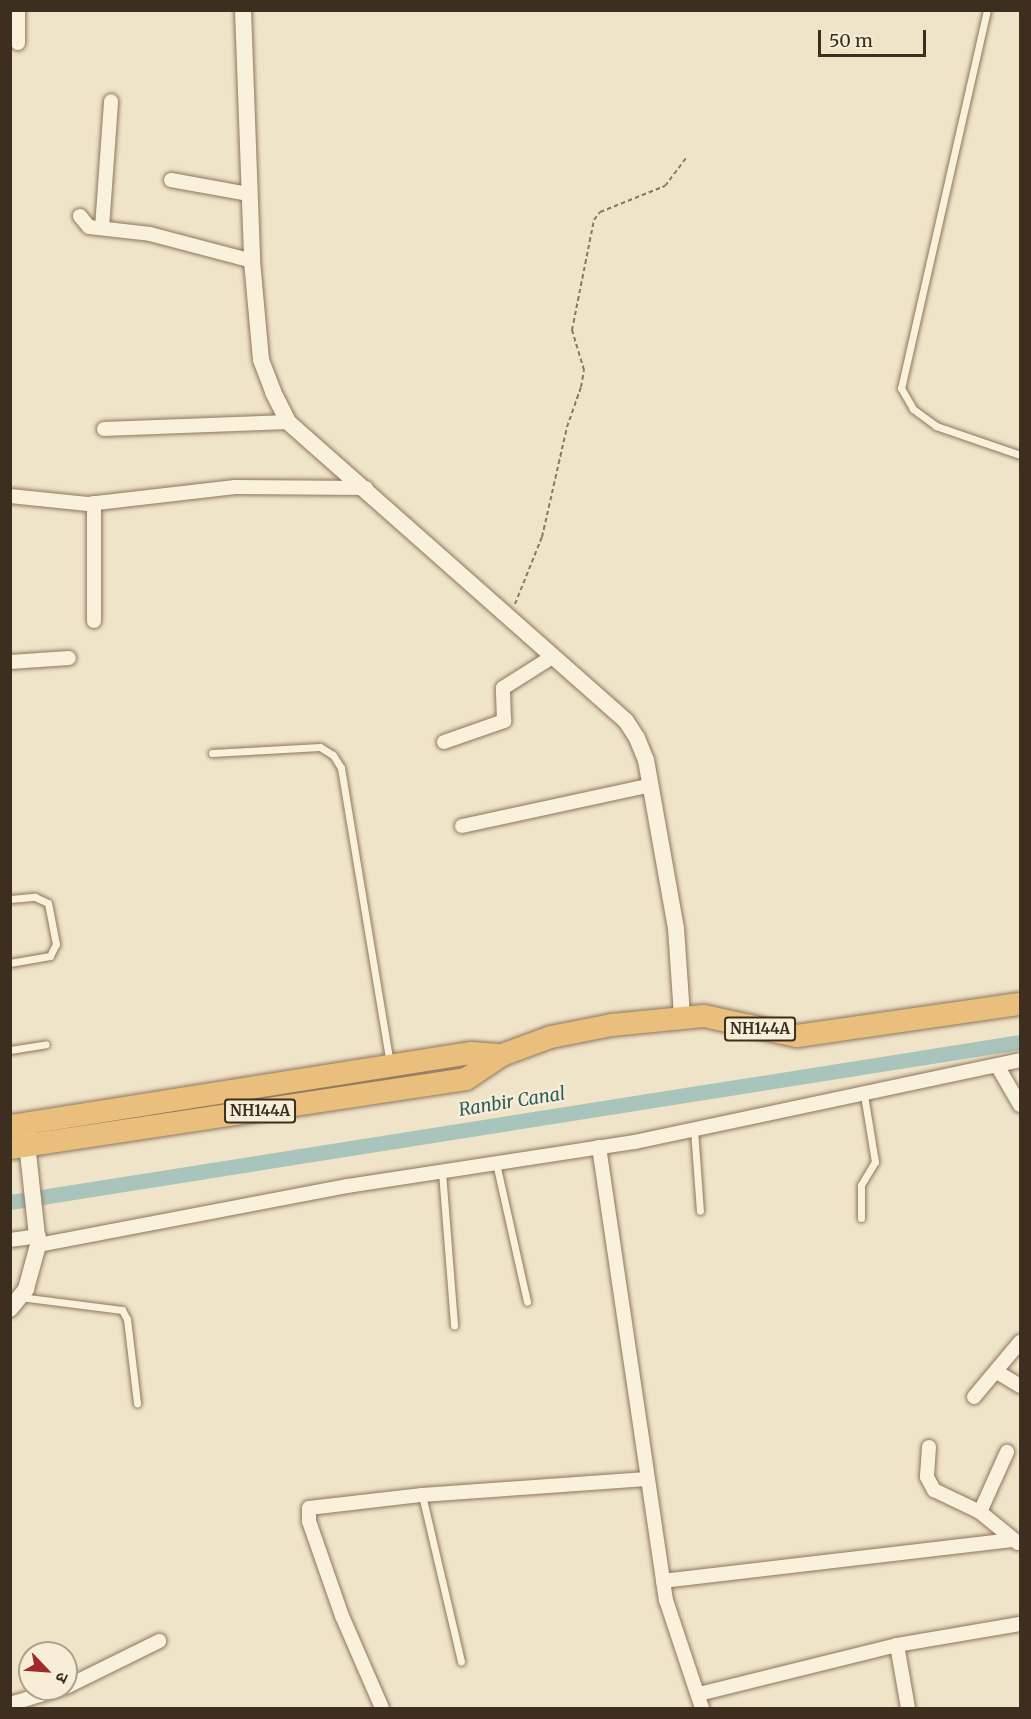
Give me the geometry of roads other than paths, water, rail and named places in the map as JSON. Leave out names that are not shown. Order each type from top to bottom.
[{"type":"highway","name":"NH144A","points":[[18,1136],[466,1079],[502,1055],[572,1032],[682,1017],[724,1019],[797,1036],[1020,1004]]},
{"type":"highway","name":"NH144A","points":[[18,1136],[390,1066],[471,1053],[502,1055]]},
{"type":"street","points":[[18,10],[18,43]]},
{"type":"street","points":[[243,10],[248,194],[261,360],[288,422],[368,488],[626,722],[646,760],[651,785],[676,928],[682,1017]]},
{"type":"street","points":[[102,228],[111,100]]},
{"type":"street","points":[[171,180],[248,194]]},
{"type":"street","points":[[80,216],[86,226],[150,234],[252,261]]},
{"type":"street","points":[[104,429],[288,422]]},
{"type":"street","points":[[10,496],[94,503],[235,487],[368,488]]},
{"type":"street","points":[[94,503],[94,621]]},
{"type":"street","points":[[444,742],[504,721],[503,688],[552,657]]},
{"type":"street","points":[[10,662],[69,658]]},
{"type":"street","points":[[462,826],[651,785]]},
{"type":"street","points":[[10,1240],[38,1240],[599,1147],[864,1095],[998,1067],[1020,1060]]},
{"type":"street","points":[[998,1067],[1020,1105]]},
{"type":"street","points":[[15,1303],[36,1265],[38,1240],[33,1177],[18,1136]]},
{"type":"street","points":[[599,1147],[646,1479],[663,1581],[702,1708]]},
{"type":"street","points":[[974,1397],[1020,1342]]},
{"type":"street","points":[[997,1372],[1020,1386]]},
{"type":"street","points":[[929,1448],[927,1477],[932,1488],[980,1512],[1017,1543]]},
{"type":"street","points":[[980,1512],[1007,1452]]},
{"type":"street","points":[[382,1708],[342,1616],[308,1514],[314,1505],[646,1479]]},
{"type":"street","points":[[663,1581],[1017,1543]]},
{"type":"street","points":[[699,1694],[897,1645],[1020,1624]]},
{"type":"street","points":[[78,1681],[159,1641]]},
{"type":"street","points":[[897,1645],[908,1708]]},
{"type":"lane","points":[[987,10],[901,388],[913,409],[936,426],[1020,455]]},
{"type":"lane","points":[[212,753],[320,747],[333,755],[341,768],[390,1066]]},
{"type":"lane","points":[[10,899],[35,897],[48,903],[56,944],[50,956],[10,963]]},
{"type":"lane","points":[[10,1050],[46,1044]]},
{"type":"lane","points":[[861,1218],[861,1185],[875,1162],[864,1095]]},
{"type":"lane","points":[[694,1130],[700,1211]]},
{"type":"lane","points":[[496,1163],[527,1302]]},
{"type":"lane","points":[[442,1172],[454,1326]]},
{"type":"lane","points":[[15,1303],[122,1310],[127,1319],[138,1403]]},
{"type":"lane","points":[[422,1495],[461,1661]]},
{"type":"waterway","name":"Ranbir Canal","points":[[10,1202],[1020,1042]]}]
